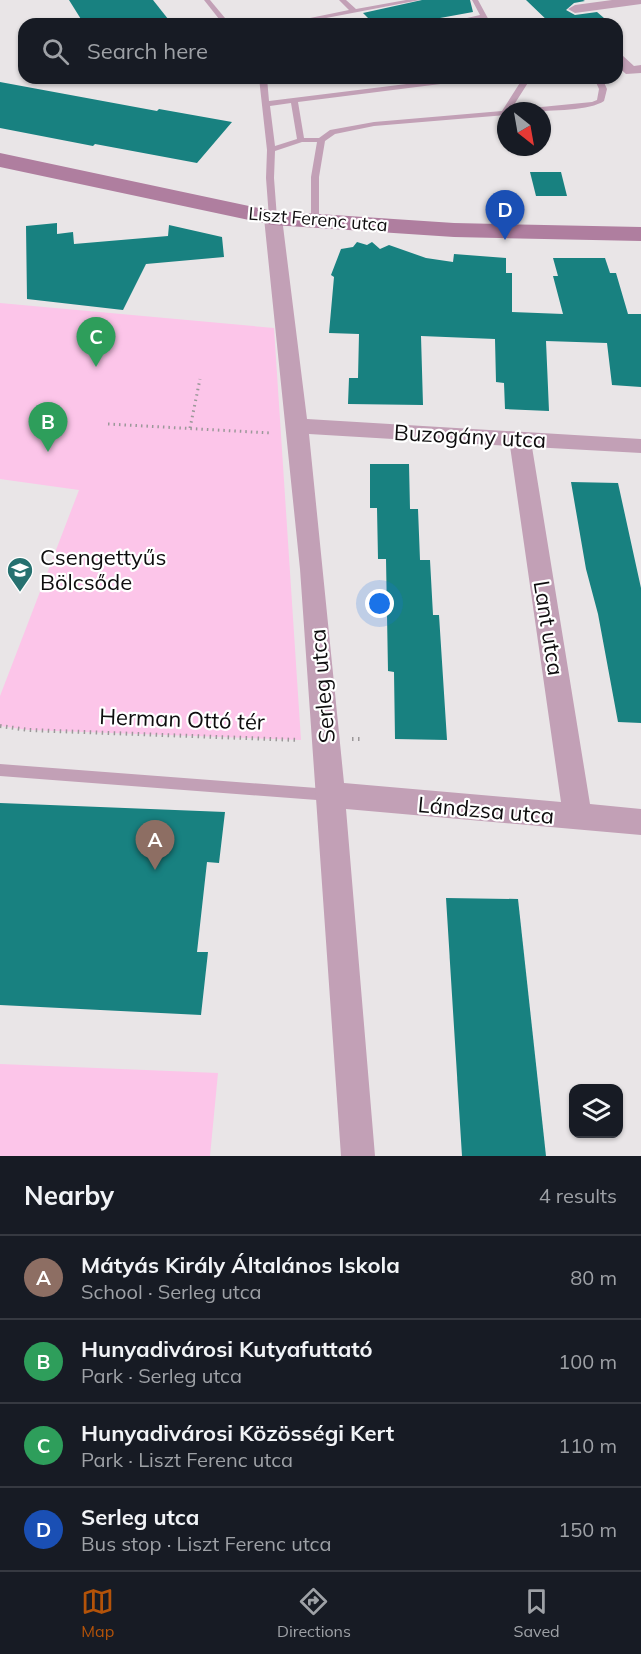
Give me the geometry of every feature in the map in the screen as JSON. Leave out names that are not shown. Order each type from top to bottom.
[{"type":"street","points":[[574,9],[640,0]]},
{"type":"street","points":[[623,64],[631,71],[641,69]]},
{"type":"street","name":"Liszt Ferenc utca","points":[[0,160],[273,218],[454,230],[641,234]]},
{"type":"street","name":"Serleg utca","points":[[273,218],[299,430],[332,795],[358,1156]]},
{"type":"street","name":"Buzogány utca","points":[[299,430],[641,446]]},
{"type":"street","name":"Lant utca","points":[[520,439],[578,818]]},
{"type":"street","name":"Lándzsa utca","points":[[332,795],[641,822]]},
{"type":"lane","points":[[207,0],[222,18]]},
{"type":"lane","points":[[342,0],[354,12]]},
{"type":"lane","points":[[319,18],[417,0]]},
{"type":"lane","points":[[477,18],[482,17],[478,1]]},
{"type":"lane","points":[[264,84],[272,150],[270,178],[273,218]]},
{"type":"lane","points":[[266,104],[423,84]]},
{"type":"lane","points":[[512,102],[523,84]]},
{"type":"lane","points":[[551,108],[593,104],[603,95],[601,84]]},
{"type":"lane","points":[[294,100],[301,140]]},
{"type":"lane","points":[[272,150],[301,140],[321,140],[333,132],[374,124],[497,114]]},
{"type":"lane","points":[[315,220],[315,177],[321,140]]},
{"type":"lane","points":[[0,770],[332,795]]},
{"type":"path","points":[[190,428],[200,379]]},
{"type":"path","points":[[108,424],[299,430]]},
{"type":"path","name":"Herman Ottó tér","points":[[0,726],[29,730],[326,740],[363,739]]},
{"type":"shaded area","points":[[0,303],[274,328],[301,740],[29,730],[0,726],[0,696],[79,490],[0,479]]},
{"type":"shaded area","points":[[0,1064],[218,1073],[210,1156],[0,1156]]},
{"type":"building","points":[[69,0],[153,0],[167,18],[80,18]]},
{"type":"building","points":[[422,0],[470,0],[473,12],[440,18],[368,18],[363,13]]},
{"type":"building","points":[[526,0],[583,0],[585,1],[574,3],[566,10],[575,15],[597,12],[604,18],[545,18]]},
{"type":"building","points":[[0,82],[157,111],[159,109],[232,122],[197,163],[95,144],[93,146],[0,128]]},
{"type":"building","points":[[530,172],[561,172],[567,196],[536,196]]},
{"type":"building","points":[[57,223],[57,234],[73,232],[74,244],[168,236],[169,225],[222,237],[224,257],[146,264],[123,310],[27,299],[26,226]]},
{"type":"building","points":[[357,242],[367,245],[372,242],[380,249],[389,245],[426,258],[453,262],[454,254],[506,258],[506,273],[512,273],[512,312],[563,314],[553,276],[558,276],[553,258],[605,258],[610,273],[616,273],[628,314],[641,314],[641,387],[612,385],[607,343],[546,341],[549,411],[505,409],[504,383],[496,382],[495,339],[421,336],[423,405],[348,404],[349,378],[358,378],[359,334],[329,333],[334,277],[331,275],[341,249],[353,247]]},
{"type":"building","points":[[370,464],[409,464],[410,509],[418,509],[420,560],[430,560],[433,615],[439,615],[447,740],[395,739],[394,672],[388,671],[386,559],[378,559],[377,508],[370,508]]},
{"type":"building","points":[[571,482],[618,483],[641,588],[641,723],[618,722],[598,614],[586,569]]},
{"type":"building","points":[[0,803],[225,812],[219,863],[207,862],[197,952],[208,952],[201,1015],[0,1005]]},
{"type":"building","points":[[446,898],[518,899],[546,1156],[462,1156]]},
{"type":"place","name":"Serleg utca","points":[[505,240]]},
{"type":"place","name":"Hunyadivárosi Közösségi Kert","points":[[96,367]]},
{"type":"place","name":"Hunyadivárosi Kutyafuttató","points":[[48,452]]},
{"type":"place","name":"Csengettyűs Bölcsőde","points":[[20,593]]},
{"type":"place","name":"Mátyás Király Általános Iskola","points":[[155,870]]}]
